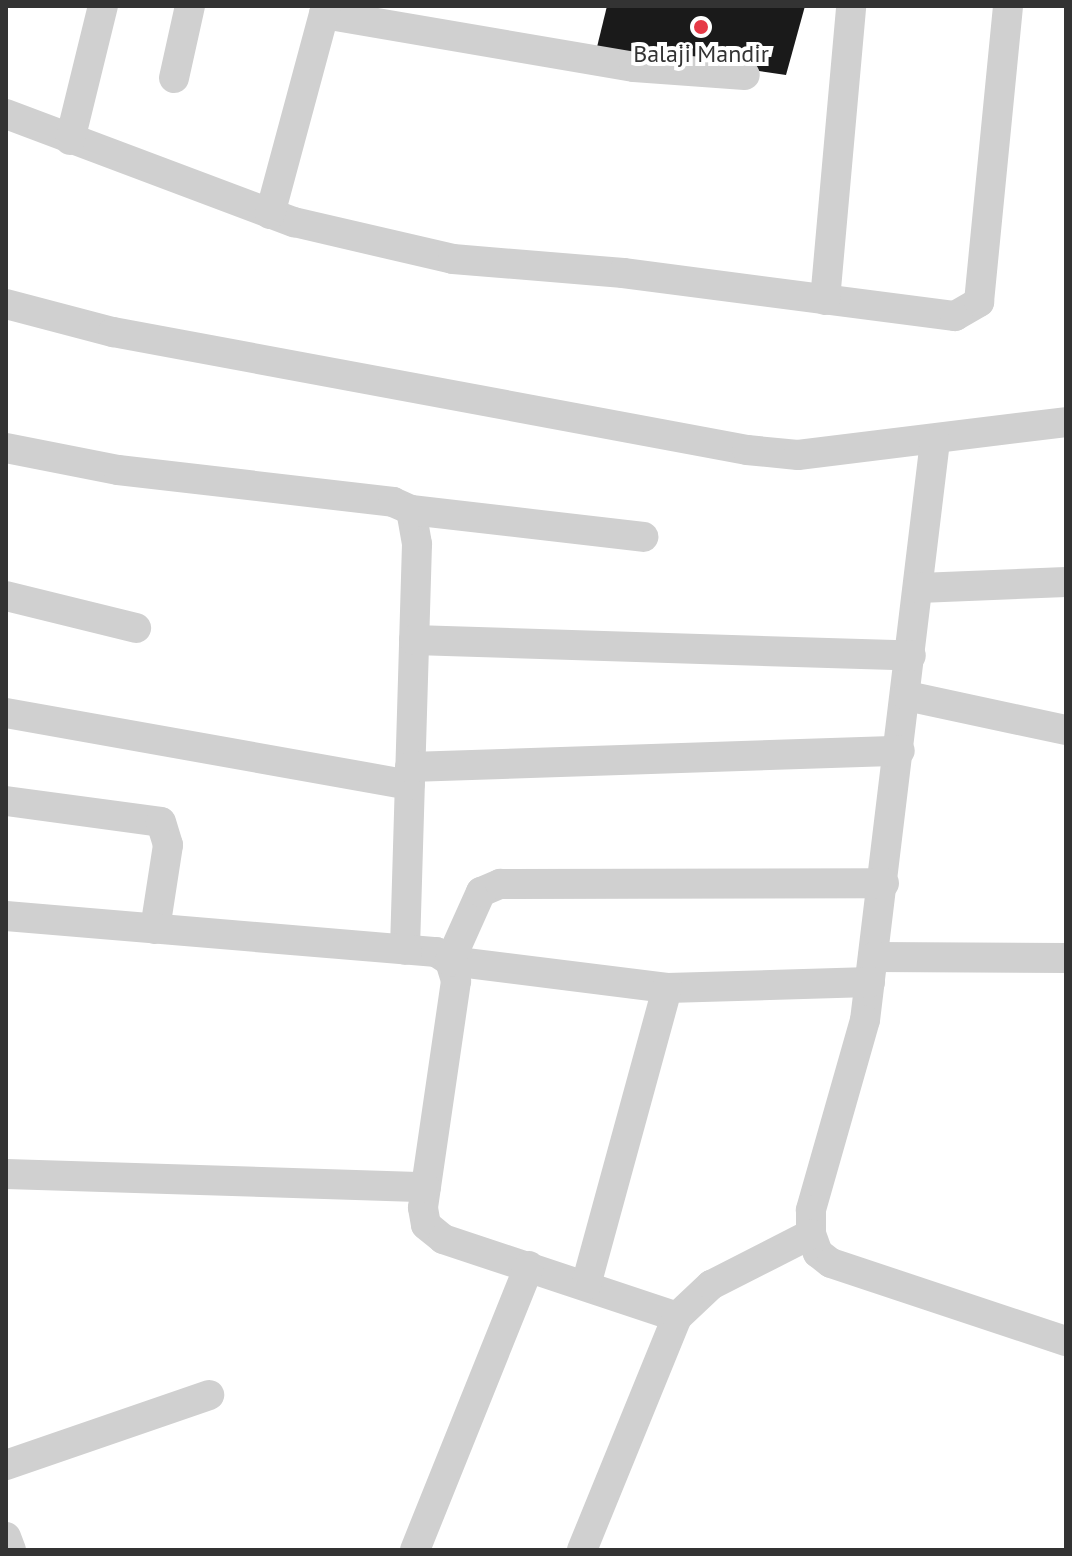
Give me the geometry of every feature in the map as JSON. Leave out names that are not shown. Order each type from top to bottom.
[{"type":"street","points":[[70,140],[103,6]]},
{"type":"street","points":[[174,78],[190,6]]},
{"type":"street","points":[[825,300],[851,6]]},
{"type":"street","points":[[6,114],[270,214],[453,259],[955,316],[979,302],[1008,6]]},
{"type":"street","points":[[270,214],[325,10],[634,67],[745,75]]},
{"type":"street","points":[[6,304],[113,332],[747,450],[798,455],[935,441],[1066,422]]},
{"type":"street","points":[[935,441],[907,696],[872,969],[857,1059],[811,1210],[811,1234],[818,1253],[831,1263],[1066,1341]]},
{"type":"street","points":[[6,448],[118,470],[393,502],[411,510],[643,537]]},
{"type":"street","points":[[405,950],[417,524],[411,510]]},
{"type":"street","points":[[919,588],[1066,582]]},
{"type":"street","points":[[6,596],[136,628]]},
{"type":"street","points":[[414,640],[911,656]]},
{"type":"street","points":[[907,696],[1066,730]]},
{"type":"street","points":[[6,713],[410,776],[900,751]]},
{"type":"street","points":[[6,801],[161,822],[168,845],[155,929]]},
{"type":"street","points":[[677,1317],[443,1239],[426,1225],[426,1187],[454,1006],[450,961],[481,892],[500,884],[884,883]]},
{"type":"street","points":[[6,916],[436,952],[450,961],[667,988],[872,969],[1066,958]]},
{"type":"street","points":[[586,1285],[667,988]]},
{"type":"street","points":[[6,1174],[426,1187]]},
{"type":"street","points":[[582,1550],[677,1317],[711,1285],[811,1234]]},
{"type":"street","points":[[415,1550],[529,1266]]},
{"type":"street","points":[[6,1465],[209,1395]]},
{"type":"street","points":[[6,1537],[11,1550]]},
{"type":"building","name":"Balaji Mandir","points":[[607,6],[805,6],[786,75],[597,47]]},
{"type":"place","name":"Balaji Mandir","points":[[701,27]]}]
